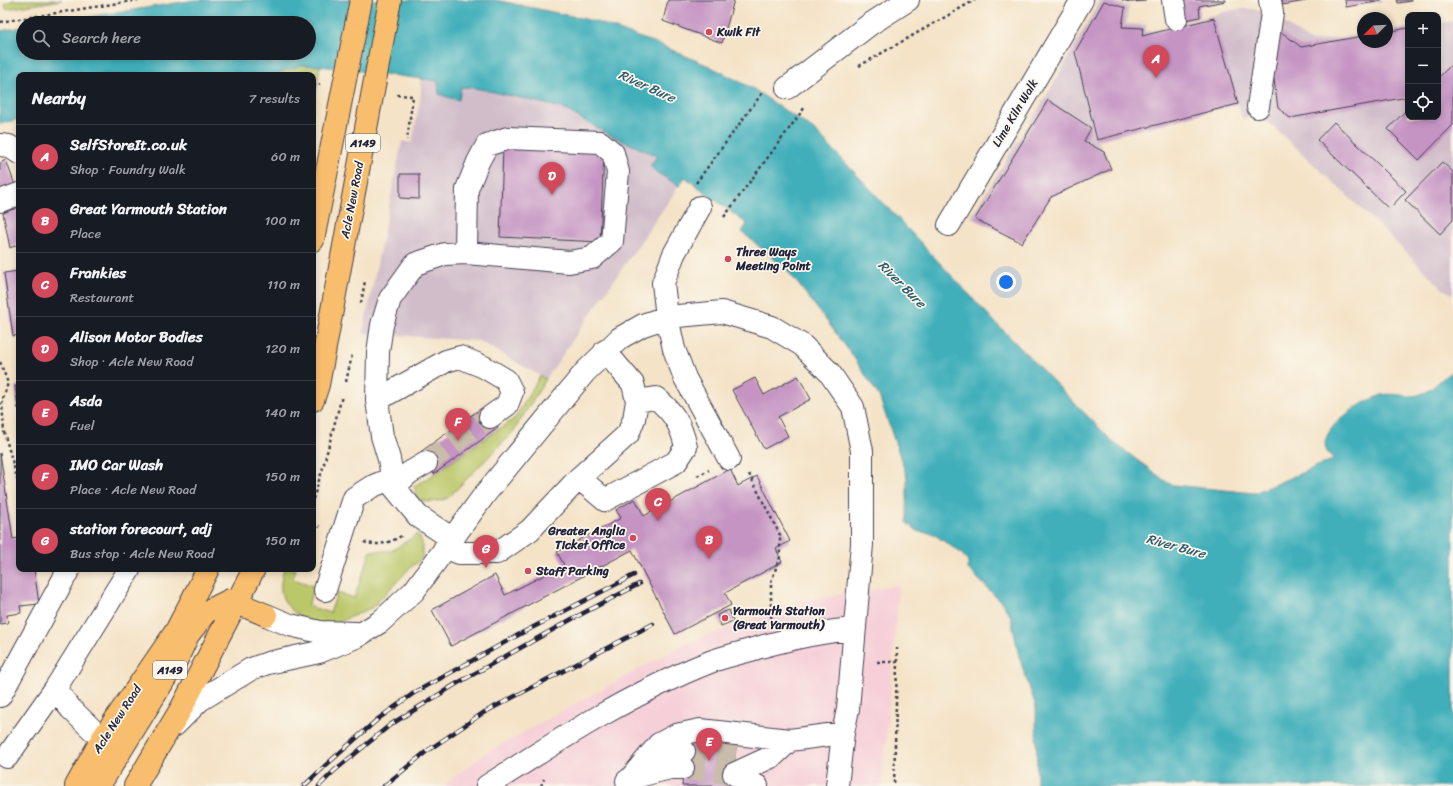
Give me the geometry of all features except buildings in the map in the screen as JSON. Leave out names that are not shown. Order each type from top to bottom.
[{"type":"main road","name":"A149","points":[[316,225],[361,0]]},
{"type":"main road","name":"Acle New Road","points":[[316,391],[390,0]]},
{"type":"main road","name":"Acle New Road","points":[[76,786],[102,739],[176,631],[206,572]]},
{"type":"main road","points":[[213,572],[211,584],[217,601],[265,618]]},
{"type":"main road","name":"A149","points":[[135,786],[181,709],[231,605],[252,572]]},
{"type":"main road","points":[[262,572],[259,596],[265,618]]},
{"type":"main road","name":"A149","points":[[99,786],[177,659],[188,635],[206,612],[231,605]]},
{"type":"street","points":[[787,88],[869,25],[908,0]]},
{"type":"street","name":"Lime Kiln Walk","points":[[949,225],[1082,0]]},
{"type":"street","points":[[1258,107],[1272,13],[1270,0]]},
{"type":"street","points":[[466,253],[467,188],[487,145],[508,138],[600,142],[613,153],[618,172],[612,241],[592,258],[569,262],[466,253],[445,254],[415,264],[390,299],[382,325],[378,352],[377,400],[382,436],[393,482],[418,516],[459,553],[497,553],[530,530],[579,478],[628,434],[634,419],[637,401],[633,384],[606,351]]},
{"type":"street","points":[[0,145],[9,146],[16,151]]},
{"type":"street","points":[[0,201],[16,195]]},
{"type":"street","points":[[700,207],[674,254],[663,283],[667,317],[674,349],[685,378],[729,459]]},
{"type":"street","points":[[167,733],[200,700],[251,669],[268,663],[319,652],[359,635],[380,622],[414,591],[448,542],[485,494],[585,372],[620,338],[643,325],[667,317],[722,312],[772,326],[802,345],[829,372],[853,407],[862,451],[862,544],[848,709],[843,733],[837,786]]},
{"type":"street","points":[[377,400],[446,361],[460,357],[484,367],[506,380],[512,392],[507,405],[490,417]]},
{"type":"street","points":[[579,478],[605,500],[676,462],[686,447],[683,433],[670,409],[656,398],[637,401]]},
{"type":"street","points":[[325,590],[354,498],[371,487],[393,482],[426,463]]},
{"type":"street","points":[[0,696],[67,572]]},
{"type":"street","points":[[7,757],[55,688],[128,572]]},
{"type":"street","points":[[265,618],[320,632],[359,635]]},
{"type":"street","points":[[488,786],[565,736],[643,692],[711,662],[779,642],[838,630],[855,629]]},
{"type":"street","points":[[55,688],[71,709],[102,739]]},
{"type":"street","points":[[625,782],[659,744],[676,734],[700,730],[790,740],[843,733]]},
{"type":"street","points":[[757,786],[735,764],[773,756],[790,740]]},
{"type":"street","points":[[625,782],[670,768],[684,760]]},
{"type":"street","points":[[625,782],[662,786]]},
{"type":"path","points":[[38,16],[138,0]]},
{"type":"path","points":[[854,68],[975,0]]},
{"type":"path","points":[[0,22],[16,19]]},
{"type":"path","points":[[692,188],[766,88]]},
{"type":"path","points":[[392,94],[413,96],[407,140]]},
{"type":"path","points":[[725,216],[800,114]]},
{"type":"path","points":[[0,362],[8,382],[2,402],[4,432],[16,474]]},
{"type":"path","points":[[749,473],[780,535],[780,556],[771,582],[770,616],[779,642]]},
{"type":"path","points":[[894,786],[898,648]]},
{"type":"path","points":[[880,662],[897,662]]},
{"type":"shaded area","points":[[1100,0],[1107,0],[1129,6],[1126,24],[1146,25],[1146,32],[1237,9],[1254,9],[1281,21],[1311,42],[1357,35],[1357,37],[1301,47],[1280,31],[1290,118],[1405,98],[1405,111],[1388,129],[1419,160],[1453,125],[1453,172],[1442,162],[1405,200],[1440,234],[1453,220],[1453,295],[1443,289],[1370,217],[1276,129],[1265,121],[1253,117],[1242,118],[1238,104],[1098,140],[1111,169],[1051,197],[1022,243],[971,217],[1051,88]],"holes":[[[1334,123],[1406,191],[1389,209],[1317,140]]]},
{"type":"shaded area","points":[[1453,21],[1453,67],[1451,65],[1441,75],[1441,48],[1441,23]]},
{"type":"shaded area","points":[[421,78],[438,81],[439,94],[447,97],[459,99],[461,87],[475,88],[562,108],[610,135],[657,156],[650,166],[656,172],[679,186],[546,379],[479,341],[363,333],[402,141],[412,143],[421,95]]},
{"type":"shaded area","points":[[899,585],[882,786],[443,786],[484,754],[685,644],[800,601]]},
{"type":"green space","points":[[13,0],[62,0],[6,9],[5,4]]},
{"type":"green space","points":[[302,65],[320,66],[316,91],[316,72],[281,72]]},
{"type":"green space","points":[[540,376],[546,379],[513,432],[448,498],[432,502],[417,498],[414,486],[434,474],[515,418]]},
{"type":"green space","points":[[418,534],[422,542],[422,558],[408,570],[373,607],[341,621],[312,624],[296,614],[285,602],[282,596],[281,579],[283,572],[295,572],[293,579],[314,586],[308,606],[330,613],[337,593],[354,598],[371,551],[391,551]]},
{"type":"water","name":"River Bure","points":[[195,0],[495,0],[600,23],[660,45],[709,66],[752,88],[814,130],[994,321],[1113,442],[1168,483],[1174,485],[1254,493],[1332,460],[1333,458],[1326,449],[1326,440],[1331,430],[1350,411],[1373,398],[1382,395],[1392,394],[1412,396],[1421,394],[1430,390],[1453,371],[1453,786],[1037,786],[1036,707],[1019,657],[1011,617],[1002,603],[968,569],[968,561],[961,553],[932,533],[919,532],[907,523],[907,477],[879,396],[853,356],[788,271],[742,232],[747,224],[685,177],[679,186],[656,172],[650,166],[657,156],[610,135],[562,108],[475,88],[461,87],[459,100],[439,94],[438,81],[302,65],[281,72],[16,72],[16,120],[0,124],[0,31],[16,28],[16,60],[316,60],[316,16],[96,16]]},
{"type":"tunnel","points":[[426,463],[490,417]]},
{"type":"tunnel","points":[[684,751],[736,754]]},
{"type":"tunnel","points":[[683,768],[734,774]]},
{"type":"railway","points":[[304,786],[378,719],[414,693],[520,634],[634,575]]},
{"type":"railway","points":[[319,786],[334,771],[390,725],[456,684],[572,619],[639,584]]},
{"type":"railway","points":[[384,786],[427,751],[483,713],[653,624]]},
{"type":"place","name":"Kwik Fit","points":[[709,32]]},
{"type":"place","name":"SelfStoreIt.co.uk","points":[[1156,78]]},
{"type":"place","name":"Alison Motor Bodies","points":[[552,195]]},
{"type":"place","name":"Three Ways Meeting Point","points":[[728,259]]},
{"type":"place","name":"IMO Car Wash","points":[[458,441]]},
{"type":"place","name":"Frankies","points":[[658,521]]},
{"type":"place","name":"Greater Anglia Ticket Office","points":[[633,538]]},
{"type":"place","name":"Great Yarmouth Station","points":[[709,559]]},
{"type":"place","name":"station forecourt, adj","points":[[486,568]]},
{"type":"place","name":"Staff Parking","points":[[528,571]]},
{"type":"place","name":"Yarmouth Station (Great Yarmouth)","points":[[725,618]]},
{"type":"place","name":"Asda","points":[[709,761]]}]
